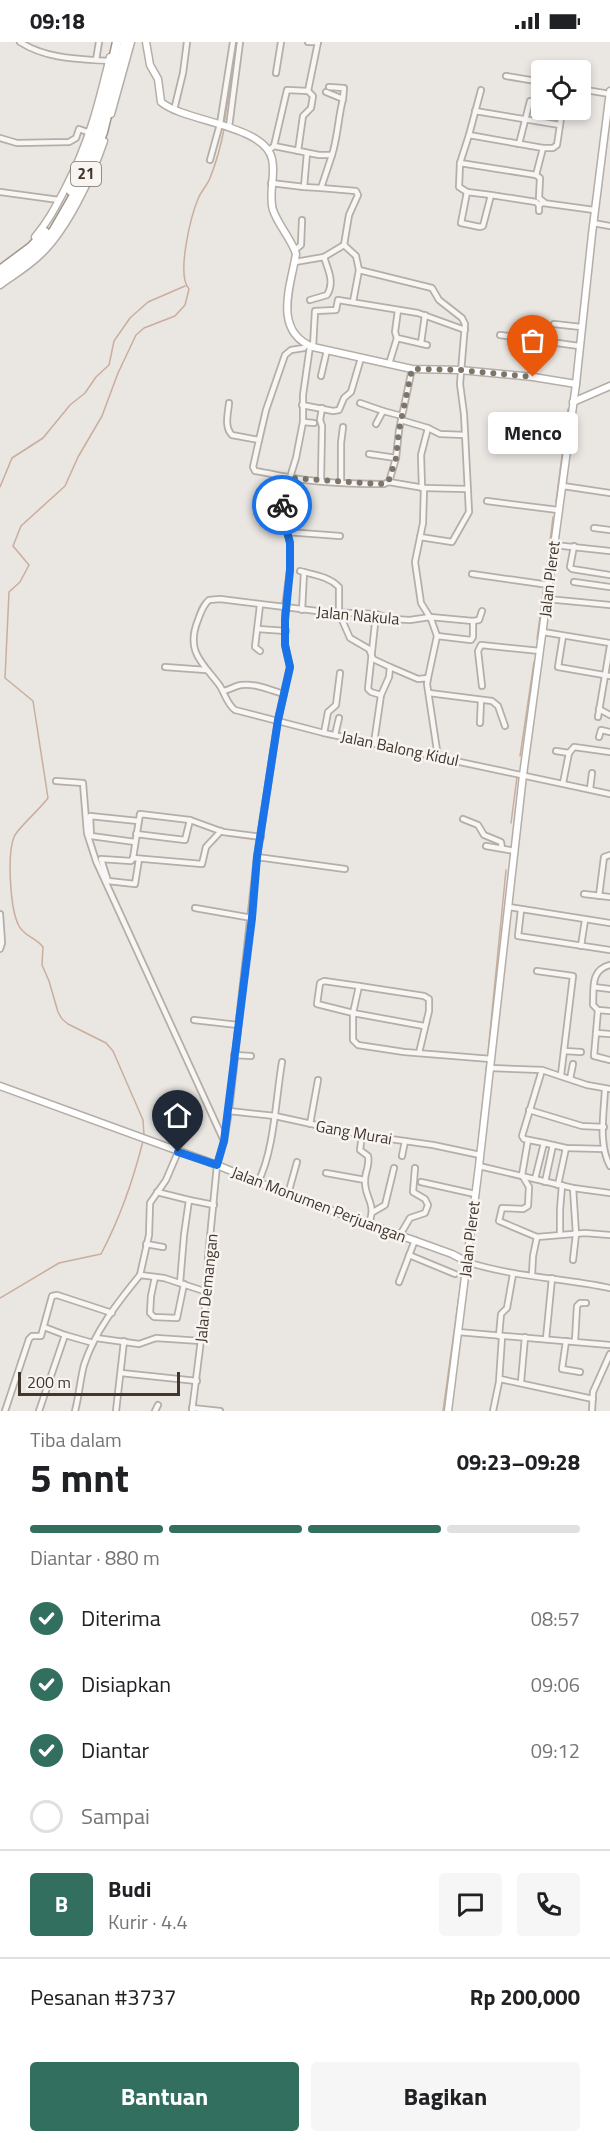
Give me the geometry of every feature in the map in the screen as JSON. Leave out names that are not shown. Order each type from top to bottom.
[{"type":"highway","name":"21","points":[[0,270],[40,238],[66,202],[97,130],[115,42]]},
{"type":"highway","name":"21","points":[[0,278],[36,251],[48,237],[88,171],[103,132],[124,42]]},
{"type":"street","points":[[20,42],[29,48],[66,59],[108,61]]},
{"type":"street","points":[[96,60],[99,42]]},
{"type":"street","points":[[0,265],[38,234],[78,165],[90,133],[115,42]]},
{"type":"street","points":[[0,285],[40,255],[50,244],[93,170],[106,133],[131,42]]},
{"type":"street","points":[[146,42],[150,65],[158,79],[161,102],[174,110],[225,126],[272,148],[332,155]]},
{"type":"street","points":[[174,110],[183,73],[187,42]]},
{"type":"street","points":[[225,126],[233,42]]},
{"type":"street","points":[[210,160],[225,126],[240,42]]},
{"type":"street","points":[[276,73],[281,42]]},
{"type":"street","points":[[308,42],[318,42],[308,92]]},
{"type":"street","points":[[506,76],[531,80]]},
{"type":"street","points":[[321,188],[336,144],[338,117],[343,99],[344,88],[327,90],[343,99]]},
{"type":"street","points":[[298,151],[303,116],[312,105],[312,96],[308,92],[287,90],[272,148],[271,183],[273,211],[295,250],[295,262],[286,304],[293,332],[309,345],[412,369],[460,370],[576,384]]},
{"type":"street","points":[[481,90],[460,163],[459,187],[467,192],[594,210]]},
{"type":"street","points":[[591,90],[610,92]]},
{"type":"street","name":"Jalan Pleret","points":[[448,1411],[479,1166],[523,775],[576,384],[594,210],[607,130],[610,92]]},
{"type":"street","points":[[519,144],[531,101]]},
{"type":"street","points":[[476,111],[560,125]]},
{"type":"street","points":[[469,135],[552,148],[557,145],[561,120]]},
{"type":"street","points":[[0,138],[17,143],[69,142],[76,138],[79,129],[90,133]]},
{"type":"street","points":[[536,175],[543,148]]},
{"type":"street","points":[[602,151],[610,152]]},
{"type":"street","points":[[304,187],[307,153]]},
{"type":"street","points":[[460,163],[536,175],[540,178],[539,204]]},
{"type":"street","points":[[271,183],[358,192],[349,215],[344,245],[324,257],[295,262]]},
{"type":"street","points":[[0,192],[59,200]]},
{"type":"street","points":[[467,192],[461,224],[480,227],[484,224],[491,195]]},
{"type":"street","points":[[295,250],[301,245],[302,220]]},
{"type":"street","points":[[593,223],[610,226]]},
{"type":"street","points":[[344,245],[356,256],[359,270],[353,303],[425,315],[465,330]]},
{"type":"street","points":[[310,300],[327,295],[330,291],[331,277],[324,257]]},
{"type":"street","points":[[359,270],[432,288],[439,300],[462,318],[465,330],[460,370],[469,512],[452,542],[420,537]]},
{"type":"street","name":"Jalan Demangan","points":[[192,1410],[207,1292],[217,1165],[225,1144],[257,857],[278,720],[290,667],[285,645],[285,607],[290,570],[290,543],[282,509],[283,500],[291,478],[303,422],[302,405],[315,311],[335,310],[338,300],[353,303]]},
{"type":"street","points":[[389,364],[397,338],[395,332],[398,310]]},
{"type":"street","points":[[397,338],[424,344],[425,315]]},
{"type":"street","points":[[554,324],[581,327]]},
{"type":"street","points":[[500,335],[579,346]]},
{"type":"street","points":[[309,345],[291,350],[285,355],[266,410],[254,471],[275,473],[291,478],[384,484],[389,482],[423,488],[467,489]]},
{"type":"street","points":[[321,376],[327,350]]},
{"type":"street","points":[[302,405],[333,411],[340,409],[344,398],[351,392],[361,358]]},
{"type":"street","points":[[389,482],[396,458],[401,418],[412,369]]},
{"type":"street","points":[[573,402],[610,386]]},
{"type":"street","points":[[229,403],[227,423],[229,432],[232,435],[259,440]]},
{"type":"street","points":[[360,403],[440,434],[465,435]]},
{"type":"street","points":[[321,480],[322,426],[320,420],[322,408]]},
{"type":"street","points":[[376,424],[383,411]]},
{"type":"street","points":[[303,422],[314,423]]},
{"type":"street","points":[[341,482],[340,443],[343,428]]},
{"type":"street","points":[[428,428],[421,455],[423,523],[415,562],[421,603],[430,617],[437,636],[428,678],[438,757]]},
{"type":"street","points":[[369,454],[396,458]]},
{"type":"street","points":[[562,486],[610,494]]},
{"type":"street","points":[[487,501],[558,510]]},
{"type":"street","points":[[594,528],[610,530]]},
{"type":"street","points":[[287,532],[340,536]]},
{"type":"street","points":[[554,545],[610,551]]},
{"type":"street","points":[[574,546],[570,567],[572,569],[610,575]]},
{"type":"street","points":[[302,610],[302,571],[321,576],[339,587],[339,613],[350,638],[369,649],[376,661],[418,679],[428,678]]},
{"type":"street","points":[[472,574],[549,585]]},
{"type":"street","points":[[574,582],[610,587]]},
{"type":"street","name":"Jalan Nakula","points":[[206,670],[194,651],[193,641],[195,627],[205,603],[209,600],[220,599],[302,610],[376,614],[392,619],[410,620],[430,617],[474,621]]},
{"type":"street","points":[[547,599],[610,605]]},
{"type":"street","points":[[260,605],[255,646],[260,651]]},
{"type":"street","points":[[437,636],[471,640],[474,621],[479,620],[482,611]]},
{"type":"street","points":[[376,614],[368,689],[370,692],[381,695]]},
{"type":"street","points":[[258,629],[286,631]]},
{"type":"street","points":[[543,633],[610,644],[608,676],[598,717]]},
{"type":"street","points":[[563,636],[558,667],[608,676]]},
{"type":"street","points":[[482,686],[478,651],[481,645],[540,651]]},
{"type":"street","points":[[165,667],[206,670]]},
{"type":"street","points":[[374,743],[381,695],[389,677],[390,667]]},
{"type":"street","name":"Jalan Balong Kidul","points":[[206,670],[235,710],[324,733],[610,794]]},
{"type":"street","points":[[324,733],[328,712],[336,705],[340,672]]},
{"type":"street","points":[[223,691],[236,686],[251,685],[284,694]]},
{"type":"street","points":[[429,693],[495,702],[505,726]]},
{"type":"street","points":[[480,723],[481,700]]},
{"type":"street","points":[[599,709],[610,715]]},
{"type":"street","points":[[335,735],[339,718]]},
{"type":"street","points":[[599,737],[601,730],[610,732]]},
{"type":"street","points":[[563,783],[569,753],[575,746],[610,752]]},
{"type":"street","points":[[556,751],[569,753]]},
{"type":"street","points":[[590,789],[592,772]]},
{"type":"street","points":[[56,781],[83,783],[87,833],[96,861],[225,1144]]},
{"type":"street","points":[[221,831],[206,847],[202,864],[136,858],[131,861],[101,859],[108,881],[135,884],[136,858],[135,842],[140,814],[190,820],[207,824],[221,831],[261,837]]},
{"type":"street","points":[[135,842],[91,836],[90,816],[138,821]]},
{"type":"street","points":[[463,819],[478,825],[484,835],[501,842],[502,848]]},
{"type":"street","points":[[136,834],[185,840],[190,820]]},
{"type":"street","points":[[486,846],[515,851]]},
{"type":"street","points":[[599,896],[604,857],[610,855]]},
{"type":"street","points":[[257,857],[345,869]]},
{"type":"street","points":[[584,894],[610,897]]},
{"type":"street","points":[[509,907],[610,923]]},
{"type":"street","points":[[195,908],[252,918]]},
{"type":"street","points":[[521,909],[518,936],[610,950]]},
{"type":"street","points":[[0,914],[0,949]]},
{"type":"street","points":[[581,946],[585,920]]},
{"type":"street","points":[[610,965],[597,971],[592,1005],[598,1010],[610,1011]]},
{"type":"street","points":[[537,971],[573,976],[561,1075]]},
{"type":"street","points":[[419,1053],[430,1003],[427,997],[324,981],[320,985],[317,1002],[319,1005],[424,1026]]},
{"type":"street","points":[[359,986],[354,1013],[354,1040],[358,1045],[491,1059]]},
{"type":"street","points":[[594,987],[610,989]]},
{"type":"street","points":[[598,1010],[594,1056],[610,1060]]},
{"type":"street","points":[[194,1020],[238,1025]]},
{"type":"street","points":[[596,1033],[610,1034]]},
{"type":"street","points":[[564,1051],[581,1052]]},
{"type":"street","points":[[234,1055],[251,1056]]},
{"type":"street","points":[[257,1183],[264,1164],[275,1116],[282,1062]]},
{"type":"street","points":[[570,1079],[573,1064]]},
{"type":"street","points":[[490,1068],[542,1070],[607,1089],[604,1149],[610,1166]]},
{"type":"street","points":[[542,1070],[522,1138],[566,1148],[604,1149]]},
{"type":"street","points":[[310,1124],[318,1080]]},
{"type":"street","name":"Jalan Monumen Perjuangan","points":[[0,1086],[452,1254],[467,1263]]},
{"type":"street","points":[[529,1110],[582,1126],[604,1127]]},
{"type":"street","name":"Gang Murai","points":[[228,1111],[275,1116],[362,1135],[480,1155]]},
{"type":"street","points":[[362,1135],[360,1150],[368,1156],[369,1162],[364,1180],[373,1212],[369,1223]]},
{"type":"street","points":[[528,1140],[522,1175],[529,1187],[528,1206],[524,1209],[504,1207],[501,1209],[499,1219],[501,1222],[537,1237],[585,1233],[610,1235]]},
{"type":"street","points":[[402,1156],[405,1141]]},
{"type":"street","points":[[535,1179],[544,1143]]},
{"type":"street","points":[[545,1182],[553,1145]]},
{"type":"street","points":[[560,1234],[560,1185],[566,1148]]},
{"type":"street","points":[[75,1411],[83,1369],[95,1340],[121,1298],[140,1275],[149,1235],[150,1203],[166,1180],[178,1152]]},
{"type":"street","points":[[288,1194],[297,1162]]},
{"type":"street","points":[[479,1166],[573,1188],[610,1193]]},
{"type":"street","points":[[373,1212],[385,1205],[394,1168]]},
{"type":"street","points":[[400,1235],[410,1218],[425,1214],[428,1204],[425,1199],[413,1192],[416,1168]]},
{"type":"street","points":[[326,1173],[364,1180]]},
{"type":"street","points":[[421,1182],[475,1194]]},
{"type":"street","points":[[573,1188],[576,1234],[573,1260]]},
{"type":"street","points":[[157,1192],[214,1205]]},
{"type":"street","points":[[155,1277],[150,1313],[154,1317],[177,1318],[189,1200]]},
{"type":"street","points":[[532,1275],[537,1237]]},
{"type":"street","points":[[399,1282],[415,1240]]},
{"type":"street","points":[[146,1244],[163,1247]]},
{"type":"street","points":[[409,1255],[455,1274]]},
{"type":"street","points":[[467,1263],[513,1274],[610,1288]]},
{"type":"street","points":[[493,1411],[500,1379],[501,1314],[507,1308],[513,1274]]},
{"type":"street","points":[[140,1275],[207,1292]]},
{"type":"street","points":[[546,1339],[552,1278]]},
{"type":"street","points":[[5,1411],[29,1339],[32,1336],[41,1336],[51,1298],[54,1295],[112,1313]]},
{"type":"street","points":[[575,1341],[577,1306],[580,1303],[586,1304]]},
{"type":"street","points":[[44,1328],[65,1335],[95,1340],[141,1344],[156,1338],[201,1341]]},
{"type":"street","points":[[458,1332],[610,1345]]},
{"type":"street","points":[[39,1411],[65,1335]]},
{"type":"street","points":[[521,1382],[525,1337]]},
{"type":"street","points":[[116,1411],[124,1341]]},
{"type":"street","points":[[566,1341],[562,1369],[580,1372]]},
{"type":"street","points":[[592,1411],[592,1392],[610,1354]]},
{"type":"street","points":[[121,1373],[196,1381]]},
{"type":"street","points":[[500,1379],[593,1399]]},
{"type":"street","points":[[155,1411],[158,1405]]},
{"type":"street","points":[[192,1410],[220,1411]]},
{"type":"waterway","points":[[224,124],[237,42]]},
{"type":"waterway","points":[[144,1136],[143,1120],[113,1051],[106,1043],[62,1019],[42,965],[43,947],[21,929],[13,908],[10,882],[14,837],[48,798],[33,701],[5,678],[9,592],[20,582],[29,565],[13,546],[21,526],[65,486],[78,457],[102,416],[118,373],[136,335],[144,328],[175,316],[185,305],[189,289],[185,282],[184,259],[189,231],[198,199],[209,181],[224,129]]},
{"type":"waterway","points":[[0,487],[12,458],[43,438],[70,405],[85,393],[96,377],[109,365],[114,341],[130,318],[148,302],[185,286]]},
{"type":"waterway","points":[[598,388],[610,382]]},
{"type":"waterway","points":[[556,502],[568,409]]},
{"type":"waterway","points":[[545,582],[553,517]]},
{"type":"waterway","points":[[537,639],[544,586]]},
{"type":"waterway","points":[[520,756],[534,662]]},
{"type":"waterway","points":[[511,823],[517,777]]},
{"type":"waterway","points":[[488,1053],[506,870]]},
{"type":"waterway","points":[[478,1145],[487,1062]]},
{"type":"waterway","points":[[0,1298],[59,1263],[101,1254],[125,1199],[143,1141]]},
{"type":"waterway","points":[[465,1254],[466,1244]]},
{"type":"waterway","points":[[443,1411],[463,1267]]},
{"type":"way so far","points":[[282,505],[291,478],[379,484],[389,482],[396,458],[399,430],[412,369],[445,369],[533,377]]},
{"type":"place","name":"Menco","points":[[533,377]]},
{"type":"route","points":[[178,1152],[217,1165],[224,1141],[252,918],[257,857],[278,720],[290,667],[285,645],[285,607],[290,570],[290,543],[282,505]]}]
